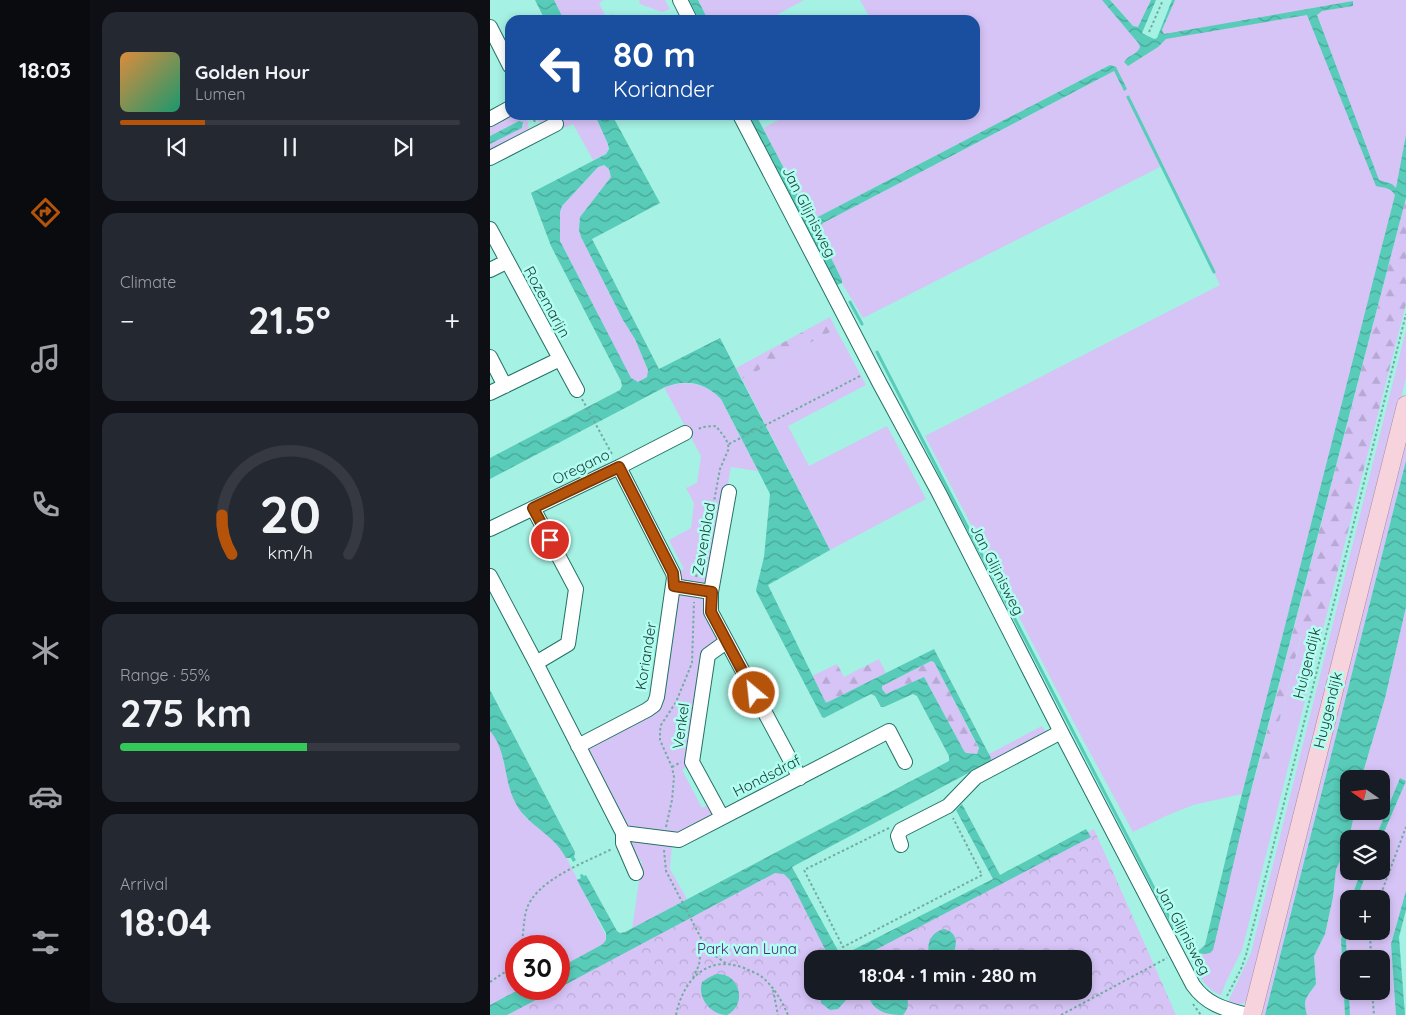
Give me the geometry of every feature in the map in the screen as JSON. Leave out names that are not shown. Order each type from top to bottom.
[{"type":"main road","name":"Huygendijk","points":[[1252,1015],[1406,405]]},
{"type":"street","points":[[680,0],[688,15]]},
{"type":"street","points":[[490,27],[505,56]]},
{"type":"street","points":[[490,119],[505,111]]},
{"type":"street","name":"Jan Glijnisweg","points":[[743,120],[875,376],[939,493],[1193,985],[1206,1000],[1223,1009],[1247,1015]]},
{"type":"street","points":[[490,158],[556,124]]},
{"type":"street","name":"Rozemarijn","points":[[490,229],[506,262],[577,390]]},
{"type":"street","points":[[490,270],[506,262]]},
{"type":"street","points":[[490,357],[505,386]]},
{"type":"street","points":[[490,394],[560,359]]},
{"type":"street","name":"Oregano","points":[[490,529],[619,467],[686,432]]},
{"type":"street","name":"Koriander","points":[[578,746],[654,705],[658,697],[674,586],[673,573],[619,467]]},
{"type":"street","name":"Zevenblad","points":[[730,492],[712,592],[711,612],[800,778]]},
{"type":"street","points":[[533,508],[576,589],[568,644],[536,663]]},
{"type":"street","points":[[490,576],[578,746],[623,838],[636,873]]},
{"type":"street","points":[[674,586],[694,589]]},
{"type":"street","name":"Zevenblad","points":[[694,589],[712,592]]},
{"type":"street","name":"Venkel","points":[[722,818],[692,762],[708,655],[726,642]]},
{"type":"street","name":"Hondsdraf","points":[[623,838],[679,840],[889,731],[905,762]]},
{"type":"street","points":[[900,839],[903,829],[946,807],[976,776],[1061,732]]},
{"type":"path","points":[[1149,32],[1163,0]]},
{"type":"path","name":"Huigendijk","points":[[1223,1009],[1246,955],[1406,314]]},
{"type":"path","points":[[729,444],[865,373]]},
{"type":"path","points":[[584,403],[619,467]]},
{"type":"path","points":[[686,432],[692,433],[702,427],[716,426],[729,444],[729,448],[720,469],[712,512],[705,529],[694,589],[692,663],[676,702],[661,725],[660,731],[660,740],[672,767],[674,777],[665,838],[666,871],[702,940],[714,955],[727,964],[753,972],[762,977],[783,1002],[788,1015]]},
{"type":"path","points":[[900,839],[888,828],[804,870],[843,946],[982,875],[946,807]]},
{"type":"path","points":[[1382,890],[1406,827]]},
{"type":"path","points":[[522,935],[526,909],[537,892],[558,877],[623,838]]},
{"type":"path","points":[[692,979],[699,964],[702,940]]},
{"type":"path","points":[[1061,1015],[1091,1001],[1169,957]]},
{"type":"path","points":[[676,1015],[682,992],[692,979],[700,972],[712,966],[727,964]]},
{"type":"path","points":[[490,982],[505,972]]},
{"type":"path","points":[[772,987],[776,996],[778,1015]]},
{"type":"path","points":[[1373,1000],[1374,1015]]},
{"type":"green space","points":[[554,0],[604,0],[599,3],[605,15],[562,15]]},
{"type":"green space","points":[[639,0],[665,0],[670,9],[662,12],[640,4]]},
{"type":"green space","points":[[698,0],[804,0],[776,15],[706,15]]},
{"type":"green space","points":[[860,0],[1102,0],[1139,43],[1139,51],[1158,47],[1165,39],[1162,30],[1175,0],[1406,0],[1406,135],[1397,188],[1242,794],[1193,805],[1133,832],[1073,721],[925,436],[1220,285],[1162,166],[863,318],[842,283],[819,234],[823,223],[1114,71],[1124,90],[1127,89],[1110,65],[814,219],[810,219],[763,128],[778,120],[980,120],[980,15],[868,15]]},
{"type":"green space","points":[[1110,0],[1151,0],[1138,27],[1133,26]]},
{"type":"green space","points":[[505,117],[505,120],[527,120],[529,132],[490,152],[490,144],[522,128],[524,125],[522,121],[519,121],[490,136],[490,123]]},
{"type":"green space","points":[[538,120],[552,120],[541,126]]},
{"type":"green space","points":[[556,120],[597,120],[608,144],[608,151],[593,160],[573,124],[561,129]]},
{"type":"green space","points":[[604,165],[609,169],[611,177],[580,217],[579,230],[623,320],[635,339],[648,370],[647,377],[638,382],[631,379],[560,241],[560,212],[562,206],[598,167]]},
{"type":"green space","points":[[1406,198],[1406,304],[1321,637],[1302,634],[1301,636],[1266,773],[1257,770]]},
{"type":"green space","points":[[830,317],[836,329],[742,379],[736,368]]},
{"type":"green space","points":[[836,329],[866,385],[788,426],[809,466],[887,426],[926,499],[830,550],[742,379]]},
{"type":"green space","points":[[1406,330],[1406,378],[1253,988],[1244,1003],[1238,1005],[1227,1004],[1251,953]]},
{"type":"green space","points":[[682,383],[703,386],[721,399],[758,471],[731,467],[710,582],[703,586],[682,581],[678,572],[684,569],[669,540],[691,528],[694,503],[686,488],[697,483],[701,456],[664,387]]},
{"type":"green space","points":[[1406,423],[1406,461],[1265,1015],[1256,1015]]},
{"type":"green space","points":[[677,590],[697,593],[706,600],[718,636],[688,766],[682,770],[702,808],[709,805],[715,816],[678,836],[628,828],[620,821],[587,748],[657,709]]},
{"type":"green space","points":[[1406,607],[1406,781],[1400,778],[1390,802],[1390,770],[1364,770],[1385,698]]},
{"type":"green space","points":[[1302,634],[1321,637],[1242,950],[1221,995],[1206,984],[1189,956],[1196,953],[1205,954],[1257,770],[1266,772]]},
{"type":"green space","points":[[879,659],[886,673],[826,703],[812,676],[837,664],[844,677]]},
{"type":"green space","points":[[931,661],[934,662],[979,749],[977,754],[964,751],[924,677],[886,694],[882,689],[882,686]]},
{"type":"green space","points":[[1042,726],[1046,732],[991,761],[989,754]]},
{"type":"green space","points":[[490,731],[497,739],[511,793],[525,817],[552,838],[564,853],[611,946],[570,969],[570,935],[505,935],[505,1000],[513,1000],[490,1013]]},
{"type":"green space","points":[[1406,781],[1406,891],[1391,944],[1396,1015],[1350,1015],[1349,1000],[1390,1000],[1390,950],[1346,950],[1346,940],[1390,940],[1390,890],[1360,890],[1364,880],[1390,880],[1390,830],[1385,830]]},
{"type":"green space","points":[[1353,820],[1383,820],[1379,830],[1351,830]]},
{"type":"green space","name":"Park van Luna","points":[[1094,829],[1176,1015],[490,1015],[490,1013],[513,1000],[570,1000],[570,969],[783,857],[836,950],[804,950],[804,1000],[1092,1000],[1092,950],[857,950]]},
{"type":"green space","points":[[631,840],[672,845],[670,869],[687,899],[632,929],[642,861],[635,860],[629,843]]},
{"type":"green space","points":[[1340,861],[1340,880],[1358,880],[1354,890],[1340,890],[1342,950],[1340,950],[1340,1000],[1344,1000],[1345,1015],[1307,1015],[1305,1002],[1316,984],[1314,956],[1325,934],[1333,897],[1336,869]]},
{"type":"water","points":[[535,0],[554,0],[562,15],[542,15]]},
{"type":"water","points":[[689,0],[698,0],[706,15],[696,15]]},
{"type":"water","points":[[1102,0],[1110,0],[1133,26],[1138,27],[1151,0],[1156,0],[1142,33],[1154,39],[1157,38],[1172,0],[1175,0],[1162,30],[1164,34],[1353,1],[1353,6],[1322,11],[1317,15],[1379,180],[1392,184],[1396,188],[1406,135],[1406,198],[1248,802],[1213,950],[1205,954],[1196,953],[1205,945],[1395,195],[1389,189],[1376,186],[1307,15],[1166,39],[1158,47],[1128,66],[1124,62],[1139,50],[1139,44]]},
{"type":"water","points":[[1110,65],[1116,67],[1127,89],[1124,91],[1114,71],[823,223],[819,234],[842,280],[842,283],[837,285],[751,120],[759,120],[810,218],[814,219]]},
{"type":"water","points":[[597,120],[615,120],[660,203],[592,239],[659,369],[720,338],[830,550],[768,585],[826,703],[934,649],[991,758],[991,761],[792,867],[838,950],[825,950],[790,880],[784,874],[775,873],[570,982],[570,962],[603,944],[606,940],[606,933],[577,880],[581,878],[580,875],[586,875],[617,931],[620,933],[625,932],[949,761],[949,756],[917,696],[913,694],[881,707],[875,696],[871,694],[824,718],[822,717],[756,590],[764,557],[770,494],[721,399],[715,393],[702,386],[688,383],[665,387],[490,479],[490,458],[620,390],[622,386],[551,246],[531,193],[606,154],[609,149],[608,144]],"holes":[[[604,165],[609,169],[611,177],[580,217],[579,230],[623,320],[635,339],[648,370],[647,377],[638,382],[631,378],[560,241],[560,212],[562,206],[598,167]],[[931,661],[934,662],[979,748],[977,754],[964,751],[924,677],[886,694],[882,686]]]},
{"type":"water","points":[[519,121],[523,122],[522,128],[490,144],[490,136]]},
{"type":"water","points":[[1406,461],[1406,607],[1385,698],[1364,770],[1340,770],[1340,820],[1353,820],[1351,830],[1340,830],[1340,861],[1336,869],[1333,897],[1325,934],[1314,956],[1316,984],[1305,1002],[1307,1015],[1265,1015]]},
{"type":"water","points":[[490,690],[575,852],[574,857],[576,860],[573,862],[571,858],[566,858],[555,843],[521,812],[516,804],[509,786],[500,748],[490,731]]},
{"type":"water","points":[[1400,778],[1406,781],[1390,818],[1390,802]]},
{"type":"water","points":[[962,804],[1000,875],[1086,829],[1091,837],[875,950],[853,950],[993,879],[956,810]]},
{"type":"water","points":[[1383,820],[1389,820],[1385,830],[1379,830]]},
{"type":"water","points":[[1358,880],[1364,880],[1360,890],[1354,890]]},
{"type":"water","points":[[1406,891],[1406,910],[1399,937],[1405,1015],[1396,1015],[1391,944]]},
{"type":"water","points":[[944,929],[953,934],[956,941],[955,950],[928,950],[930,940],[939,931]]},
{"type":"water","points":[[1341,940],[1346,940],[1346,950],[1342,950]]},
{"type":"water","points":[[716,974],[731,978],[736,983],[738,990],[738,1004],[727,1015],[711,1009],[703,999],[702,982]]},
{"type":"water","points":[[505,997],[505,1000],[536,1000],[507,1015],[490,1015],[490,1005]]},
{"type":"water","points":[[821,1000],[846,1000],[838,1009],[830,1010],[821,1003]]},
{"type":"water","points":[[870,1000],[908,1000],[908,1007],[903,1015],[891,1014],[885,1013]]},
{"type":"water","points":[[1344,1000],[1349,1000],[1350,1015],[1345,1015]]},
{"type":"waterway","points":[[1128,97],[1214,272]]},
{"type":"waterway","points":[[850,302],[862,324]]},
{"type":"waterway","points":[[877,352],[1176,931]]},
{"type":"route","points":[[550,540],[533,508],[619,467],[673,573],[674,586],[712,592],[711,612],[754,693]]}]
